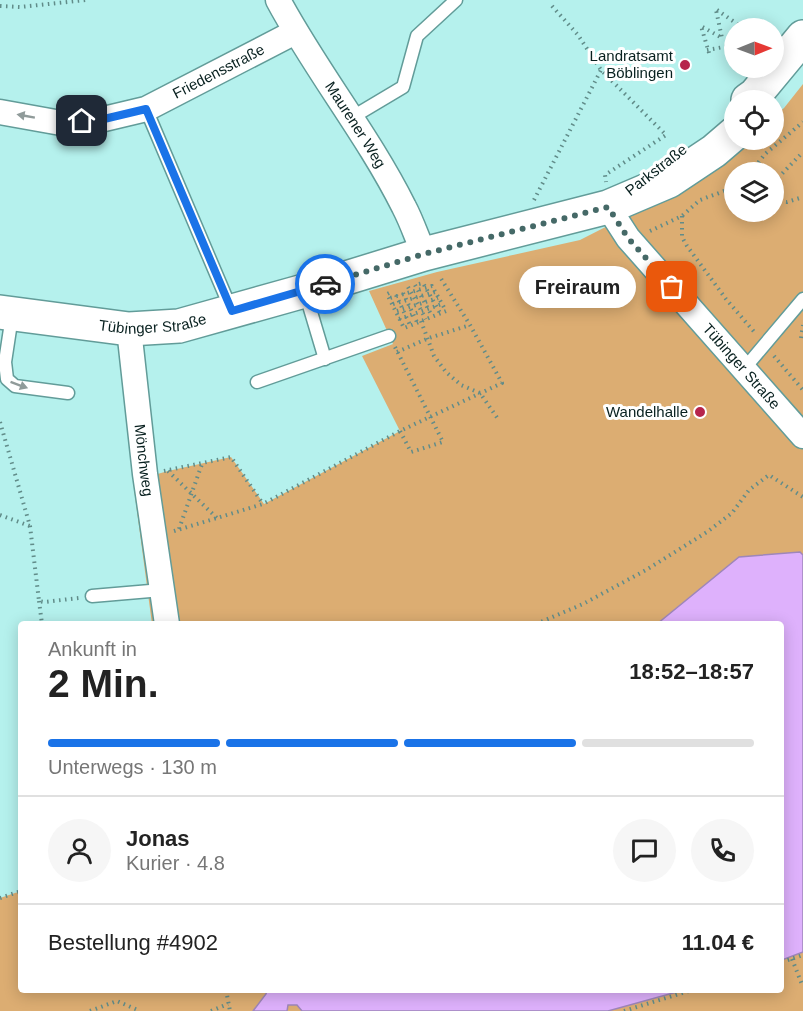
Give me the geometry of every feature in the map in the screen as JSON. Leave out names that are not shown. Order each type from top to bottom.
[{"type":"main road","points":[[759,90],[803,36]]},
{"type":"main road","points":[[781,90],[803,66]]},
{"type":"main road","name":"Parkstraße","points":[[607,191],[724,117]]},
{"type":"main road","name":"Parkstraße","points":[[607,191],[669,181],[724,142]]},
{"type":"main road","name":"Tübinger Straße","points":[[6,313],[129,329],[179,326],[424,254],[537,226],[607,191]]},
{"type":"street","name":"Maurener Weg","points":[[278,0],[295,32],[351,118],[404,207],[424,254]]},
{"type":"street","name":"Friedensstraße","points":[[0,111],[61,123],[104,119],[146,109],[295,32]]},
{"type":"street","name":"Tübinger Straße","points":[[607,191],[628,238],[801,431]]},
{"type":"street","name":"Mönchweg","points":[[129,329],[157,472],[155,534],[167,621]]},
{"type":"lane","points":[[351,118],[403,87],[417,36],[456,0]]},
{"type":"lane","points":[[146,109],[232,311]]},
{"type":"lane","points":[[304,291],[325,359]]},
{"type":"lane","points":[[744,369],[803,299]]},
{"type":"lane","points":[[6,313],[7,379],[15,386],[68,393]]},
{"type":"lane","points":[[257,382],[389,336]]},
{"type":"lane","points":[[92,596],[162,590]]},
{"type":"path","points":[[0,6],[20,7],[87,0]]},
{"type":"path","points":[[552,6],[578,35],[601,70],[666,135],[607,191]]},
{"type":"path","points":[[724,47],[708,51],[700,26],[722,38],[716,10],[728,18]]},
{"type":"path","points":[[537,226],[532,203],[601,70]]},
{"type":"path","points":[[759,162],[803,122]]},
{"type":"path","points":[[784,172],[803,152]]},
{"type":"path","points":[[628,238],[657,229],[682,216],[700,200],[724,191]]},
{"type":"path","points":[[784,202],[803,197]]},
{"type":"path","points":[[682,216],[682,237],[687,246],[726,299],[803,390]]},
{"type":"path","points":[[155,534],[218,519],[263,504],[400,431],[502,383],[470,325],[424,254]]},
{"type":"path","points":[[402,292],[408,287],[423,283],[440,313]]},
{"type":"path","points":[[416,285],[432,316]]},
{"type":"path","points":[[432,286],[446,311],[404,328],[387,294],[426,288],[432,286]]},
{"type":"path","points":[[408,287],[421,311],[421,321]]},
{"type":"path","points":[[402,292],[413,314],[421,321],[434,356],[446,372],[461,385],[480,393],[498,419]]},
{"type":"path","points":[[393,304],[435,292]]},
{"type":"path","points":[[395,294],[410,325]]},
{"type":"path","points":[[397,311],[438,298]]},
{"type":"path","points":[[399,319],[442,304]]},
{"type":"path","points":[[397,352],[429,338],[470,325]]},
{"type":"path","points":[[389,336],[443,442],[411,452],[400,431]]},
{"type":"path","points":[[0,422],[30,526],[42,621]]},
{"type":"path","points":[[157,472],[231,457],[263,504]]},
{"type":"path","points":[[178,530],[202,464]]},
{"type":"path","points":[[157,472],[193,494],[218,519]]},
{"type":"path","points":[[543,621],[583,604],[677,551],[732,513],[749,490],[769,475],[803,497]]},
{"type":"path","points":[[0,515],[30,526]]},
{"type":"path","points":[[39,601],[92,596]]},
{"type":"path","points":[[0,898],[18,892]]},
{"type":"path","points":[[784,961],[803,955]]},
{"type":"path","points":[[792,959],[803,987]]},
{"type":"path","points":[[226,993],[230,1011]]},
{"type":"path","points":[[624,1011],[682,993]]},
{"type":"path","points":[[90,1011],[117,1001],[140,1011]]},
{"type":"path","points":[[211,1011],[228,1004]]},
{"type":"shaded area","points":[[803,84],[803,1011],[0,1011],[0,898],[18,892],[18,993],[784,993],[784,621],[152,621],[133,481],[231,457],[264,504],[400,431],[362,356],[393,344],[369,291],[437,272],[580,240],[688,185],[732,150],[784,150],[784,108]]},
{"type":"shaded area","points":[[800,552],[803,555],[803,952],[784,959],[784,621],[661,621],[739,557]]},
{"type":"shaded area","points":[[673,993],[608,1011],[302,1011],[297,1005],[288,1005],[287,1011],[253,1011],[266,994]]},
{"type":"way so far","points":[[325,284],[424,254],[608,207],[628,238],[672,287]]},
{"type":"place","name":"Landratsamt Böblingen","points":[[685,65]]},
{"type":"place","name":"Freiraum","points":[[672,287]]},
{"type":"place","name":"Wandelhalle","points":[[700,412]]},
{"type":"route","points":[[82,121],[104,119],[146,109],[232,311],[325,284]]}]
